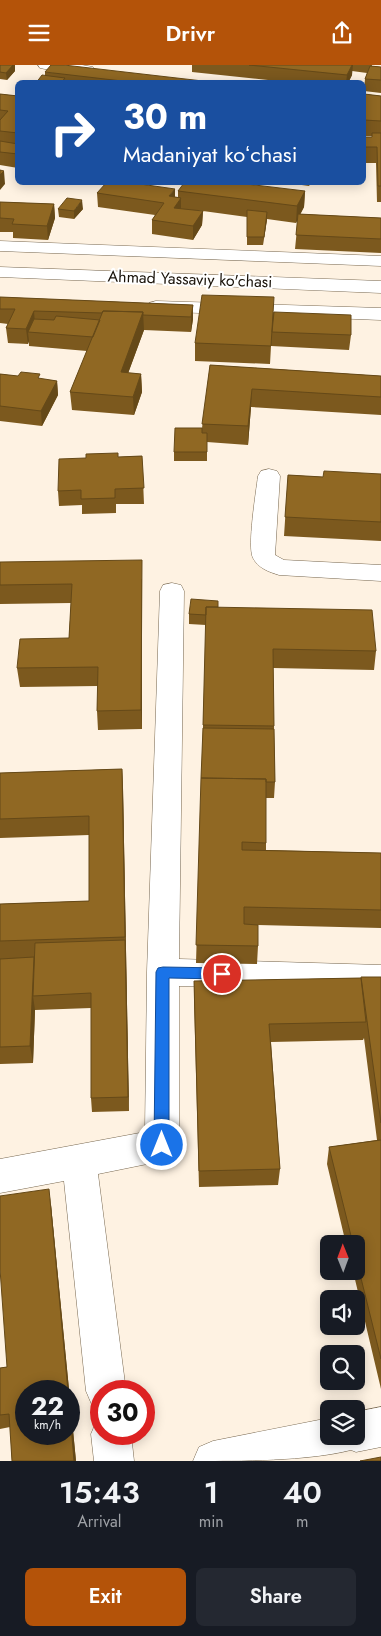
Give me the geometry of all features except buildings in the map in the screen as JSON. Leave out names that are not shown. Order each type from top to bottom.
[{"type":"street","points":[[45,65],[104,71]]},
{"type":"street","points":[[0,246],[381,261]]},
{"type":"street","name":"Ahmad Yassaviy ko'chasi","points":[[0,272],[381,287]]},
{"type":"street","points":[[137,306],[381,314]]},
{"type":"street","points":[[269,476],[262,552],[265,559],[279,567],[292,569],[381,573]]},
{"type":"street","points":[[0,1176],[162,1145],[163,972],[172,591]]},
{"type":"street","points":[[163,972],[381,978]]},
{"type":"street","points":[[79,1162],[105,1380]]},
{"type":"street","points":[[365,1430],[381,1427]]},
{"type":"street","points":[[213,1461],[320,1439]]},
{"type":"street","points":[[112,1445],[114,1461]]},
{"type":"route","points":[[162,1145],[163,972],[222,974]]}]
